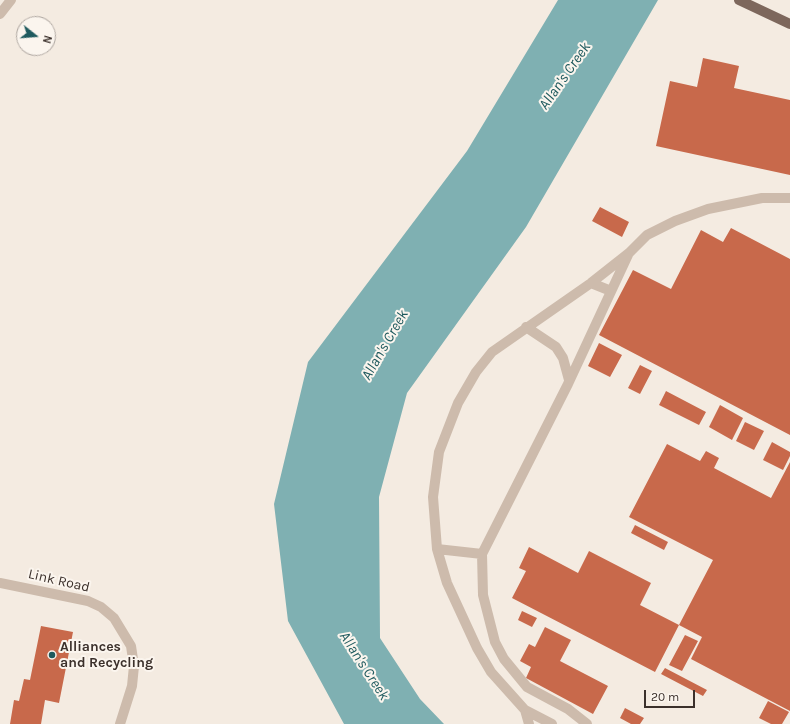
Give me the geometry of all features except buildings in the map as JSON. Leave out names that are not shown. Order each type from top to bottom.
[{"type":"main road","points":[[739,0],[790,24]]},
{"type":"street","points":[[0,14],[11,0]]},
{"type":"street","points":[[552,724],[525,710],[491,672],[477,648],[446,583],[437,549],[433,497],[439,452],[447,428],[458,403],[476,372],[492,352],[526,327],[592,283],[629,253],[647,235],[675,220],[708,208],[762,198],[790,198]]},
{"type":"street","points":[[587,724],[568,709],[527,687],[504,659],[495,642],[483,595],[482,554],[570,380],[629,253]]},
{"type":"street","points":[[592,283],[611,291]]},
{"type":"street","points":[[526,327],[556,348],[563,358],[570,380]]},
{"type":"street","points":[[437,549],[482,554]]},
{"type":"street","name":"Link Road","points":[[0,582],[88,601],[101,607],[114,618],[131,646],[134,666],[132,686],[120,724]]},
{"type":"street","points":[[525,710],[529,724]]},
{"type":"water","name":"Allan's Creek","points":[[558,0],[658,0],[526,227],[407,393],[379,497],[380,638],[420,699],[444,724],[344,724],[288,621],[274,504],[308,362],[467,151]]},
{"type":"place","name":"Alliances and Recycling","points":[[52,655]]}]
